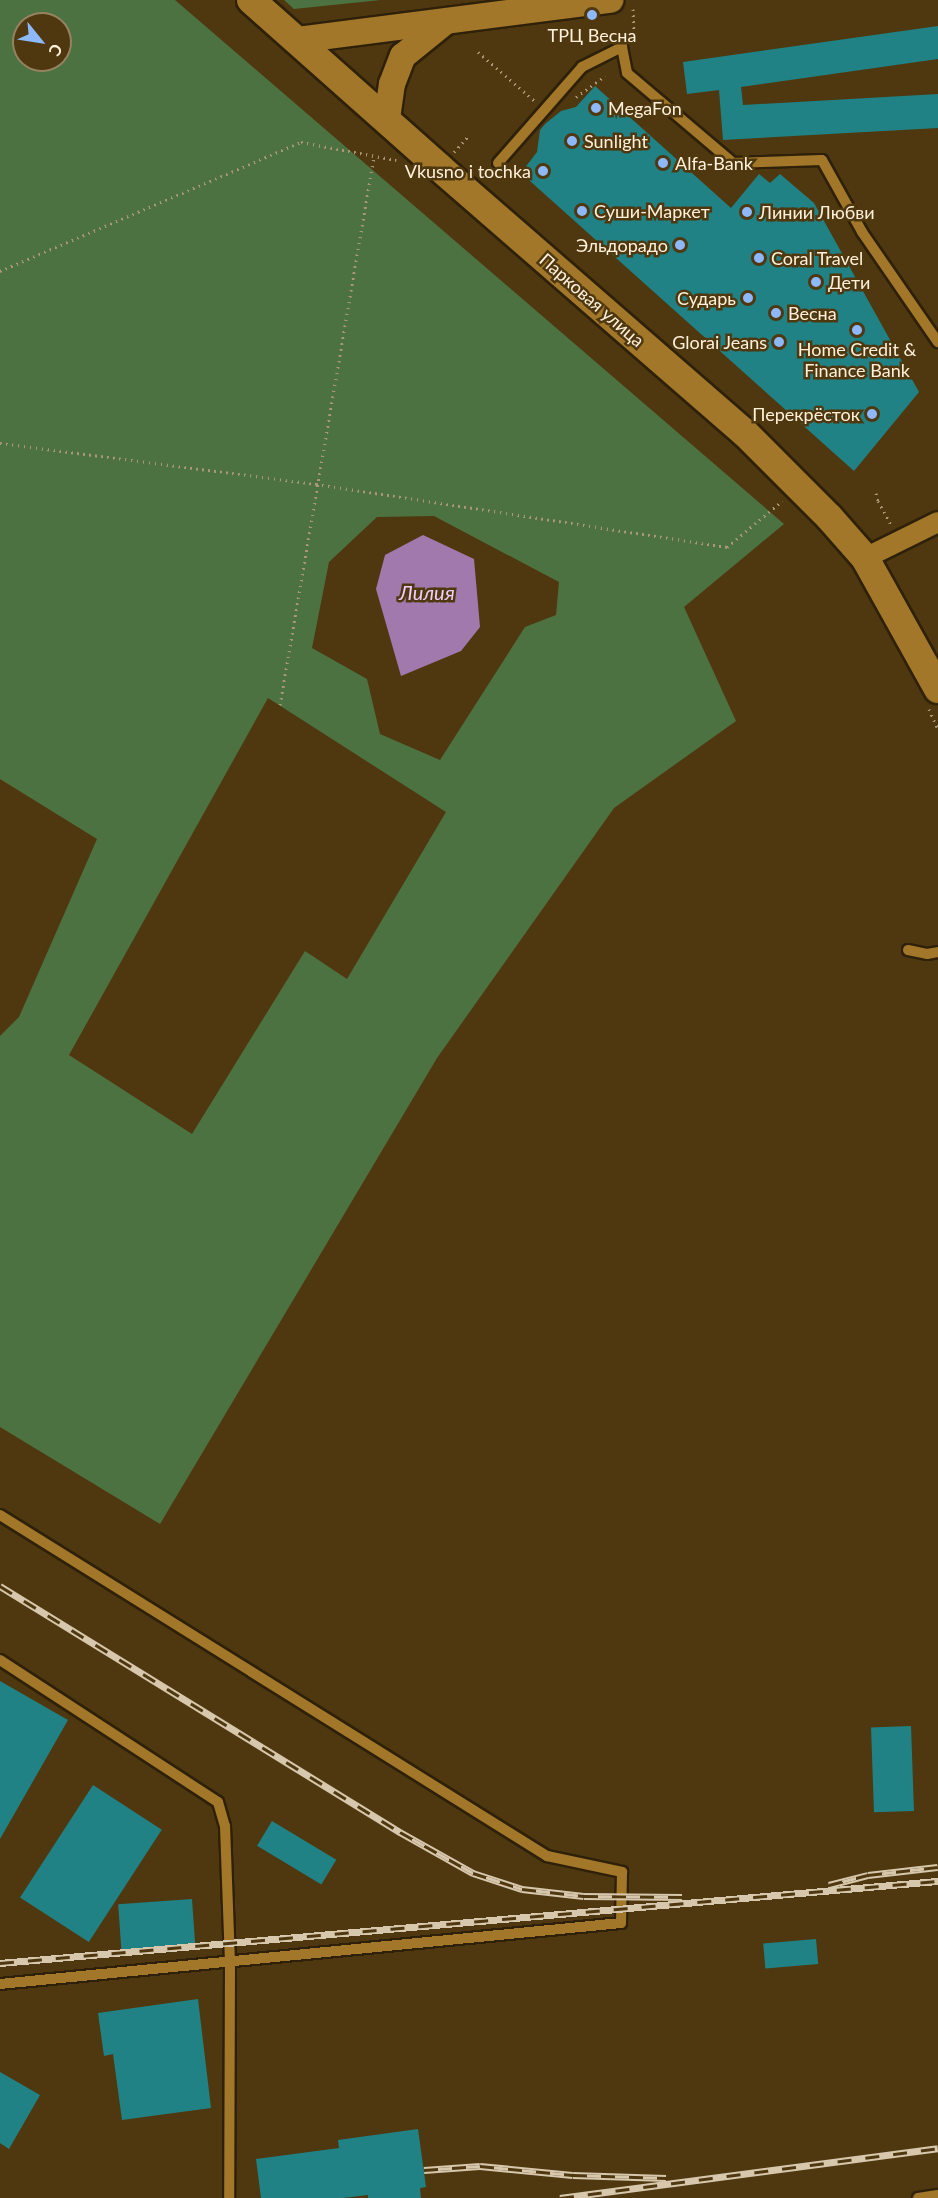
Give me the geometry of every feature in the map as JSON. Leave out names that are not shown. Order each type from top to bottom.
[{"type":"main road","name":"Парковая улица","points":[[251,0],[744,432],[829,517],[865,558],[938,688]]},
{"type":"street","points":[[297,40],[618,3]]},
{"type":"street","points":[[387,119],[392,84],[404,56],[445,22]]},
{"type":"street","points":[[865,558],[938,522]]},
{"type":"lane","points":[[498,163],[582,67],[622,47],[627,73],[733,163],[822,160],[862,232],[938,342]]},
{"type":"lane","points":[[908,950],[927,954],[938,952]]},
{"type":"lane","points":[[0,1515],[547,1856],[622,1872],[621,1923],[0,1984]]},
{"type":"lane","points":[[0,1660],[218,1802],[225,1826],[230,1963],[229,2198]]},
{"type":"lane","points":[[918,2198],[938,2195]]},
{"type":"path","points":[[618,3],[634,44]]},
{"type":"path","points":[[478,52],[545,110]]},
{"type":"path","points":[[0,271],[301,142],[407,162]]},
{"type":"path","points":[[280,705],[316,484],[374,156]]},
{"type":"path","points":[[0,444],[316,484],[727,547],[788,496]]},
{"type":"path","points":[[876,493],[900,541]]},
{"type":"green space","points":[[0,0],[175,0],[784,524],[684,607],[736,721],[614,808],[437,1058],[160,1524],[0,1427],[0,1036],[19,1017],[97,839],[0,779]],"holes":[[[434,516],[559,582],[556,615],[525,627],[440,760],[380,734],[367,679],[312,648],[329,562],[377,517]],[[268,698],[446,812],[347,979],[305,951],[192,1134],[69,1055]]]},
{"type":"green space","points":[[284,0],[381,0],[294,9]]},
{"type":"water","name":"Лилия","points":[[423,535],[474,559],[480,627],[461,651],[401,676],[376,589],[385,555]]},
{"type":"building","points":[[938,26],[938,59],[741,87],[743,105],[938,94],[938,128],[723,140],[719,90],[687,94],[683,62]]},
{"type":"building","name":"Весна","points":[[595,86],[731,208],[759,174],[770,183],[780,174],[814,203],[919,392],[854,471],[521,173],[537,152],[540,130],[545,124],[561,111],[576,107]]},
{"type":"building","points":[[0,1681],[68,1720],[0,1839]]},
{"type":"building","points":[[911,1726],[914,1811],[874,1812],[871,1727]]},
{"type":"building","points":[[93,1785],[162,1830],[89,1942],[20,1897]]},
{"type":"building","points":[[272,1821],[336,1860],[321,1884],[257,1846]]},
{"type":"building","points":[[192,1899],[195,1945],[121,1950],[118,1904]]},
{"type":"building","points":[[816,1939],[818,1964],[765,1969],[763,1944]]},
{"type":"building","points":[[198,1999],[211,2108],[122,2120],[113,2054],[104,2056],[98,2013]]},
{"type":"building","points":[[0,2072],[40,2095],[9,2149],[0,2143]]},
{"type":"building","points":[[418,2129],[426,2187],[420,2188],[421,2198],[368,2198],[368,2195],[343,2198],[261,2198],[256,2159],[339,2148],[338,2140]]},
{"type":"railway","points":[[0,1586],[400,1832],[473,1873],[522,1889],[584,1896],[682,1897]]},
{"type":"railway","points":[[829,1885],[868,1875],[938,1867]]},
{"type":"railway","points":[[0,1963],[938,1881]]},
{"type":"railway","points":[[560,2198],[938,2148]]},
{"type":"railway","points":[[424,2170],[480,2166],[573,2175],[666,2178]]},
{"type":"place","name":"ТРЦ Весна","points":[[592,15]]},
{"type":"place","name":"MegaFon","points":[[596,108]]},
{"type":"place","name":"Sunlight","points":[[572,141]]},
{"type":"place","name":"Alfa-Bank","points":[[663,163]]},
{"type":"place","name":"Vkusno i tochka","points":[[543,171]]},
{"type":"place","name":"Суши-Маркет","points":[[582,211]]},
{"type":"place","name":"Линии Любви","points":[[747,212]]},
{"type":"place","name":"Эльдорадо","points":[[680,245]]},
{"type":"place","name":"Coral Travel","points":[[759,258]]},
{"type":"place","name":"Дети","points":[[816,282]]},
{"type":"place","name":"Сударь","points":[[748,298]]},
{"type":"place","name":"Весна","points":[[776,313]]},
{"type":"place","name":"Home Credit & Finance Bank","points":[[857,330]]},
{"type":"place","name":"Glorai Jeans","points":[[779,342]]},
{"type":"place","name":"Перекрёсток","points":[[872,414]]}]
